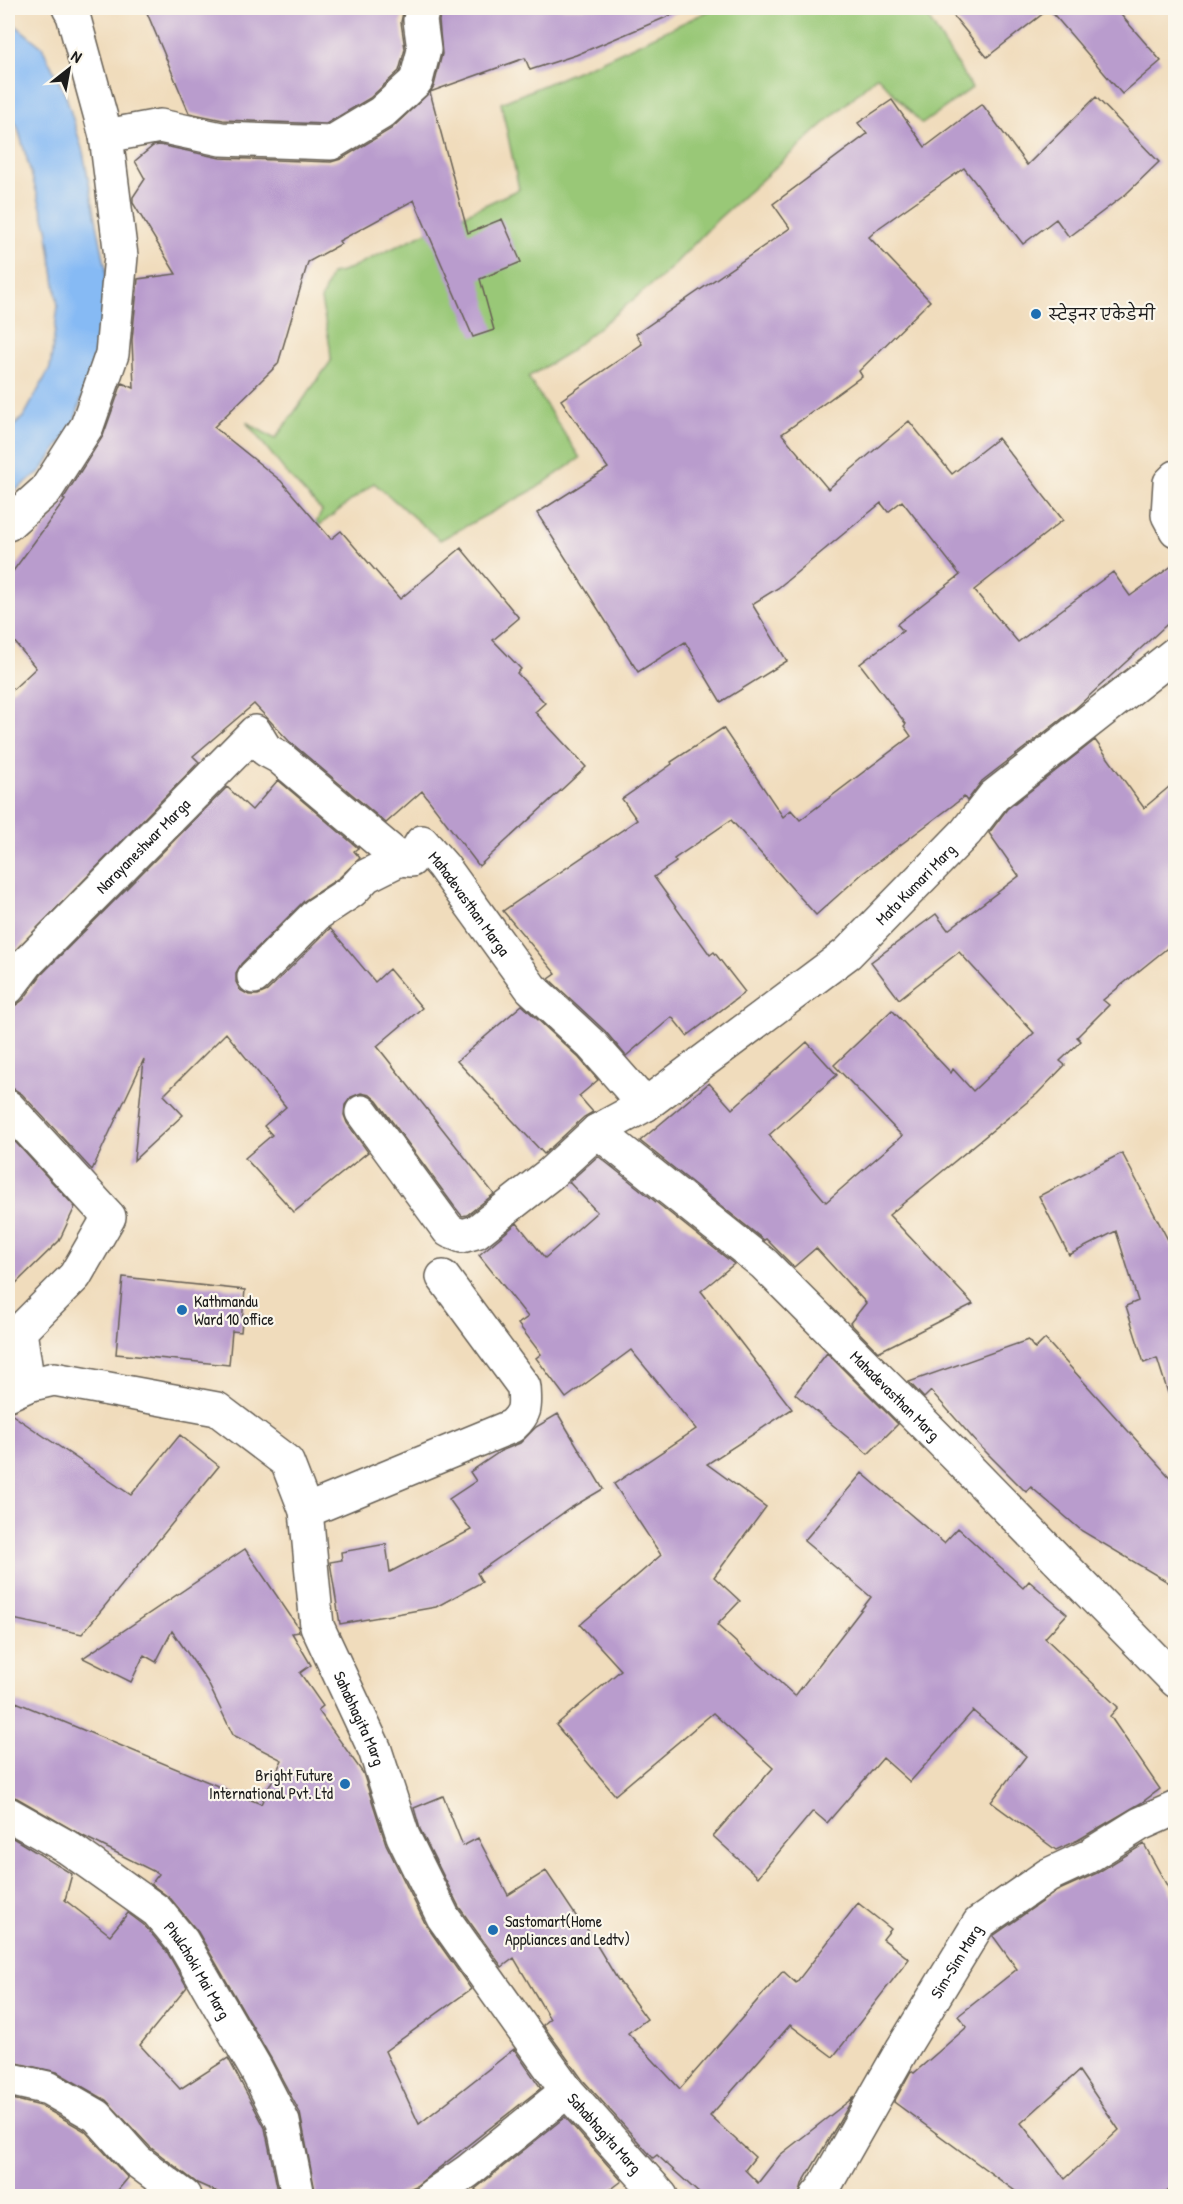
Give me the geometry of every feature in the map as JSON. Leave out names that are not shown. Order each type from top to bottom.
[{"type":"street","points":[[106,136],[160,126],[221,139],[331,143],[381,113],[416,81],[424,50],[420,20],[423,8]]},
{"type":"street","points":[[8,524],[46,490],[87,426],[112,354],[121,256],[106,136],[78,39],[76,10]]},
{"type":"street","points":[[1176,477],[1170,483],[1168,515],[1176,530]]},
{"type":"street","name":"Mata Kumari Marg","points":[[362,1112],[449,1231],[462,1236],[476,1232],[550,1174],[597,1131],[645,1105],[848,953],[966,832],[994,796],[1176,653]]},
{"type":"street","name":"Narayaneshwar Marga","points":[[8,988],[27,963],[255,732],[266,750],[279,757]]},
{"type":"street","name":"Mahadevasthan Marga","points":[[279,757],[400,859],[411,860],[422,842],[443,866],[531,988],[592,1045],[645,1105]]},
{"type":"street","points":[[254,977],[317,914],[352,891],[366,876],[400,859]]},
{"type":"street","points":[[8,1107],[109,1217],[75,1276],[20,1331],[18,1389]]},
{"type":"street","name":"Mahadevasthan Marg","points":[[597,1131],[764,1264],[1176,1680]]},
{"type":"street","points":[[306,1511],[512,1426],[523,1416],[524,1387],[443,1277]]},
{"type":"street","name":"Sahabhagita Marg","points":[[18,1389],[54,1379],[217,1409],[287,1462],[306,1511],[316,1626],[375,1750],[403,1836],[443,1917],[567,2091],[661,2196]]},
{"type":"street","name":"Sim-Sim Marg","points":[[816,2196],[823,2189],[903,2048],[979,1923],[1048,1875],[1087,1857],[1140,1824],[1176,1808]]},
{"type":"street","name":"Phulchoki Mai Marg","points":[[8,1814],[68,1846],[157,1911],[182,1941],[256,2069],[283,2122],[291,2173],[298,2196]]},
{"type":"street","points":[[8,2079],[48,2088],[97,2116],[137,2161],[184,2196]]},
{"type":"street","points":[[432,2196],[468,2171],[567,2091]]},
{"type":"green space","points":[[715,8],[922,8],[972,88],[922,124],[877,76],[718,219],[666,273],[566,354],[528,377],[580,458],[535,489],[440,540],[374,483],[312,531],[322,511],[289,476],[246,422],[275,439],[331,361],[321,300],[331,274],[342,272],[519,189],[501,103],[601,61]]},
{"type":"water","points":[[8,19],[42,47],[66,96],[83,152],[106,269],[102,334],[73,426],[41,471],[8,496],[8,432],[24,416],[50,368],[58,306],[47,228],[17,125],[8,115]]},
{"type":"building","points":[[145,8],[404,8],[401,22],[405,49],[399,71],[370,98],[326,124],[223,120],[189,113]]},
{"type":"building","points":[[441,8],[688,8],[576,55],[530,70],[525,58],[430,92],[434,86],[442,54],[439,21]]},
{"type":"building","points":[[947,8],[1115,8],[1161,61],[1122,94],[1049,9],[987,57]]},
{"type":"building","points":[[430,92],[468,233],[502,219],[521,262],[480,279],[494,330],[473,337],[414,200],[339,241],[341,244],[308,262],[278,364],[214,427],[281,481],[331,539],[341,531],[400,599],[461,548],[519,618],[493,640],[521,669],[517,673],[545,703],[535,712],[586,767],[479,866],[422,791],[386,823],[289,741],[254,704],[193,756],[199,762],[8,958],[8,694],[36,668],[8,634],[8,578],[65,500],[63,499],[103,436],[122,383],[134,388],[132,340],[138,279],[176,274],[133,203],[133,197],[145,179],[135,161],[153,146],[160,145],[220,158],[331,162],[341,159],[391,129]]},
{"type":"building","points":[[1096,97],[1159,162],[1126,194],[1069,237],[1056,219],[1023,244],[964,168],[880,227],[869,237],[930,301],[859,371],[862,376],[782,434],[828,489],[909,421],[952,474],[998,438],[1063,520],[974,590],[1018,642],[1113,572],[1130,596],[1176,563],[1176,616],[1076,708],[982,781],[967,801],[964,797],[863,873],[816,915],[731,820],[674,859],[676,862],[654,877],[710,955],[714,952],[745,992],[687,1036],[672,1017],[626,1056],[605,1031],[549,979],[556,974],[503,911],[637,820],[622,799],[672,764],[671,762],[723,728],[783,817],[791,810],[800,820],[911,736],[904,726],[906,724],[860,664],[903,631],[897,624],[960,575],[902,501],[888,512],[881,503],[778,588],[752,604],[787,661],[721,702],[685,642],[638,672],[537,513],[608,468],[561,400],[642,344],[636,334],[790,228],[773,204],[867,134],[858,123],[892,100],[925,147],[982,104],[1027,165]]},
{"type":"building","points":[[1095,740],[1144,808],[1176,781],[1176,941],[1103,1000],[1109,1005],[1077,1037],[1081,1041],[1060,1061],[1065,1065],[1037,1094],[889,1215],[973,1304],[878,1352],[850,1323],[866,1303],[816,1248],[794,1267],[766,1239],[764,1240],[640,1141],[709,1083],[732,1109],[807,1042],[837,1075],[769,1135],[826,1202],[902,1136],[834,1065],[892,1010],[951,1073],[953,1069],[973,1091],[1034,1033],[959,952],[899,999],[871,962],[936,914],[948,930],[1019,876],[989,833],[1007,809]]},
{"type":"building","points":[[278,780],[358,848],[354,851],[360,858],[340,877],[304,901],[241,964],[236,973],[236,982],[240,990],[249,995],[258,995],[267,991],[330,928],[375,982],[389,969],[422,1008],[377,1046],[494,1194],[467,1215],[462,1216],[454,1206],[377,1101],[370,1095],[361,1093],[351,1097],[345,1105],[344,1115],[347,1123],[368,1152],[294,1212],[245,1158],[272,1135],[264,1126],[286,1107],[226,1033],[164,1095],[183,1115],[134,1160],[144,1059],[92,1170],[22,1094],[14,1089],[8,1089],[8,1006],[16,1005],[23,1000],[41,975],[227,787],[252,810]]},
{"type":"building","points":[[522,1005],[579,1058],[598,1080],[579,1096],[593,1112],[584,1117],[544,1154],[457,1061]]},
{"type":"building","points":[[8,1134],[75,1207],[59,1241],[8,1291]]},
{"type":"building","points":[[1122,1153],[1176,1255],[1176,1392],[1168,1393],[1157,1358],[1144,1363],[1126,1306],[1138,1301],[1116,1231],[1069,1255],[1039,1196]]},
{"type":"building","points":[[598,1156],[734,1264],[701,1291],[792,1409],[707,1464],[766,1507],[714,1577],[740,1601],[717,1625],[795,1696],[871,1597],[804,1541],[862,1473],[944,1543],[958,1528],[1023,1588],[1029,1581],[1067,1614],[1045,1638],[1118,1707],[1110,1716],[1160,1789],[1141,1803],[1078,1840],[1056,1850],[991,1802],[1026,1756],[973,1711],[910,1782],[883,1758],[827,1823],[813,1811],[758,1877],[713,1836],[773,1768],[713,1713],[615,1795],[556,1725],[621,1670],[580,1625],[661,1555],[614,1484],[696,1429],[631,1350],[566,1398],[536,1358],[541,1354],[518,1324],[528,1317],[479,1255],[517,1223],[545,1258],[597,1212],[569,1182]]},
{"type":"building","name":"Kathmandu Ward 10 office","points":[[123,1277],[245,1290],[241,1332],[232,1331],[229,1365],[116,1354]]},
{"type":"building","points":[[1045,1339],[1176,1484],[1176,1587],[1082,1531],[1031,1487],[1026,1492],[979,1445],[931,1391],[924,1398],[909,1382],[1028,1340],[1035,1349]]},
{"type":"building","points":[[827,1353],[898,1424],[868,1454],[795,1394]]},
{"type":"building","points":[[8,1412],[131,1495],[180,1435],[219,1466],[82,1634],[8,1618]]},
{"type":"building","points":[[558,1414],[603,1489],[569,1509],[477,1573],[482,1582],[436,1607],[340,1624],[330,1562],[342,1560],[341,1552],[386,1544],[390,1572],[471,1530],[449,1499],[476,1481],[470,1472],[501,1451],[520,1443],[536,1427]]},
{"type":"building","points":[[245,1549],[298,1627],[299,1632],[292,1633],[311,1665],[300,1673],[323,1706],[318,1710],[363,1773],[386,1844],[426,1925],[471,1989],[385,2051],[419,2124],[514,2049],[541,2088],[416,2186],[393,2196],[316,2196],[300,2113],[198,1932],[171,1899],[151,1884],[159,1874],[8,1795],[8,1723],[16,1702],[261,1804],[282,1760],[233,1735],[207,1681],[172,1631],[156,1662],[144,1655],[131,1682],[83,1658]]},
{"type":"building","points":[[443,1796],[463,1846],[478,1838],[508,1895],[546,1871],[582,1925],[584,1924],[616,1977],[647,2019],[628,2033],[680,2089],[783,1971],[796,1983],[858,1903],[891,1929],[883,1939],[909,1959],[833,2057],[790,2025],[710,2116],[755,2157],[745,2170],[758,2183],[780,2155],[854,2097],[802,2184],[799,2196],[702,2196],[657,2155],[653,2158],[582,2079],[543,2025],[550,2019],[514,1958],[502,1967],[459,1907],[420,1829],[414,1808]]},
{"type":"building","points":[[8,1835],[72,1874],[65,1900],[110,1935],[128,1913],[144,1925],[167,1952],[187,1987],[140,2045],[180,2089],[228,2058],[265,2128],[279,2196],[226,2196],[197,2183],[150,2147],[106,2100],[57,2072],[8,2061]]},
{"type":"building","points":[[1144,1844],[1176,1902],[1176,2184],[1162,2196],[1022,2196],[894,2102],[911,2071],[914,2073],[967,2027],[958,2016],[1017,1969],[993,1936],[1057,1891],[1097,1873]],"holes":[[[1079,2071],[1119,2130],[1065,2179],[1021,2123]]]},
{"type":"building","points":[[8,2098],[41,2106],[85,2131],[128,2178],[113,2196],[8,2196]]},
{"type":"building","points":[[565,2117],[622,2181],[602,2196],[481,2196],[475,2189]]},
{"type":"place","name":"स्टेइनर एकेडेमी","points":[[1036,314]]},
{"type":"place","name":"Kathmandu Ward 10 office","points":[[182,1310]]},
{"type":"place","name":"Bright Future International Pvt. Ltd","points":[[345,1784]]},
{"type":"place","name":"Sastomart(Home Appliances and Ledtv)","points":[[493,1930]]}]
